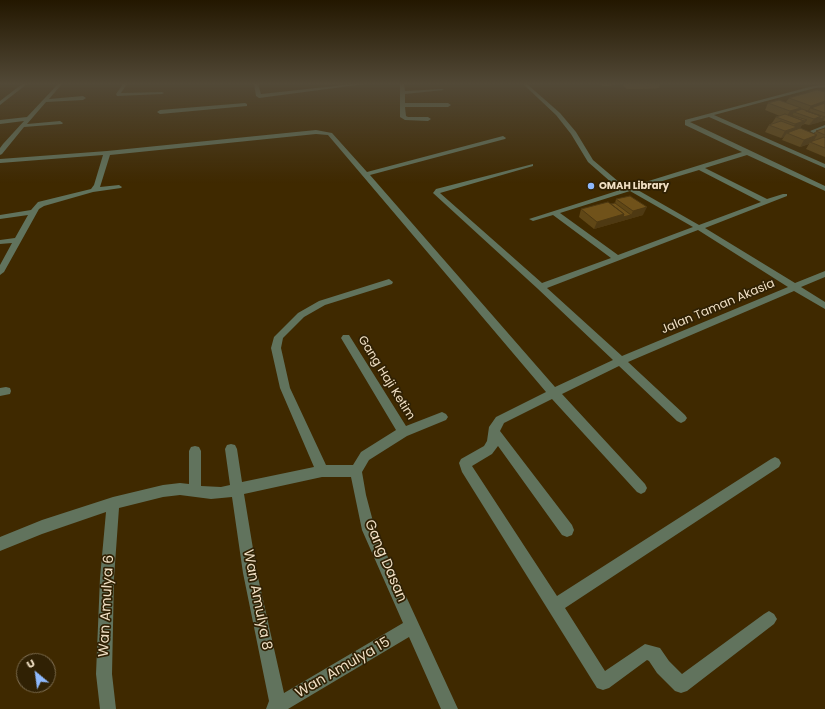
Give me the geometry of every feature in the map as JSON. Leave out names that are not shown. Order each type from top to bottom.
[{"type":"street","points":[[404,117],[428,119]]},
{"type":"street","points":[[561,117],[574,133],[590,161],[628,190],[698,227],[825,306]]},
{"type":"street","points":[[701,117],[687,121],[687,124],[690,127],[825,189]]},
{"type":"street","points":[[713,117],[825,166]]},
{"type":"street","points":[[0,122],[28,119]]},
{"type":"street","points":[[0,153],[0,150],[28,119]]},
{"type":"street","points":[[21,126],[60,123]]},
{"type":"street","points":[[813,131],[824,128]]},
{"type":"street","points":[[0,161],[107,153],[316,132],[330,134],[554,393],[641,488]]},
{"type":"street","points":[[366,174],[503,138]]},
{"type":"street","points":[[93,190],[97,186],[107,153]]},
{"type":"street","points":[[533,220],[746,153]]},
{"type":"street","points":[[531,165],[438,190],[436,192],[541,287],[681,418]]},
{"type":"street","points":[[699,168],[767,202]]},
{"type":"street","points":[[0,272],[33,212],[45,201],[93,190],[120,187]]},
{"type":"street","points":[[541,287],[698,227],[785,196]]},
{"type":"street","points":[[0,217],[33,212]]},
{"type":"street","points":[[556,213],[617,258]]},
{"type":"street","points":[[0,242],[18,240]]},
{"type":"street","name":"Jalan Taman Akasia","points":[[555,606],[466,468],[465,463],[488,450],[493,443],[495,427],[500,420],[620,361],[796,288],[825,274]]},
{"type":"street","points":[[322,471],[285,388],[276,348],[279,337],[301,315],[322,304],[389,282]]},
{"type":"street","name":"Gang Haji Ketim","points":[[346,338],[403,432]]},
{"type":"street","points":[[0,544],[42,527],[113,504],[163,491],[180,489],[196,490],[211,494],[237,490],[322,471],[356,471],[365,456],[403,432],[442,417]]},
{"type":"street","points":[[495,433],[567,530]]},
{"type":"street","name":"Wan Amulya 8","points":[[231,449],[250,573],[277,708]]},
{"type":"street","points":[[195,451],[196,490]]},
{"type":"street","points":[[769,619],[681,685],[663,667],[654,654],[645,652],[603,682],[555,606],[775,463]]},
{"type":"street","name":"Gang Dasan","points":[[356,471],[360,495],[369,530],[450,709]]},
{"type":"street","name":"Wan Amulya 6","points":[[108,709],[104,674],[107,578],[113,504]]},
{"type":"street","name":"Wan Amulya 15","points":[[277,708],[413,626]]},
{"type":"building","points":[[776,117],[793,117],[804,121],[795,124]]},
{"type":"building","points":[[794,117],[807,120],[804,121]]},
{"type":"building","points":[[781,121],[797,127],[785,131],[769,125]]},
{"type":"building","points":[[800,128],[817,135],[804,140],[787,133]]},
{"type":"building","points":[[825,128],[825,135],[816,131]]},
{"type":"building","points":[[824,137],[825,148],[810,142]]},
{"type":"building","points":[[630,196],[647,207],[633,211],[616,199]]},
{"type":"building","points":[[608,202],[624,214],[597,222],[581,209]]},
{"type":"building","points":[[615,203],[631,215],[623,217],[624,214],[611,204]]},
{"type":"place","name":"OMAH Library","points":[[591,186]]}]
